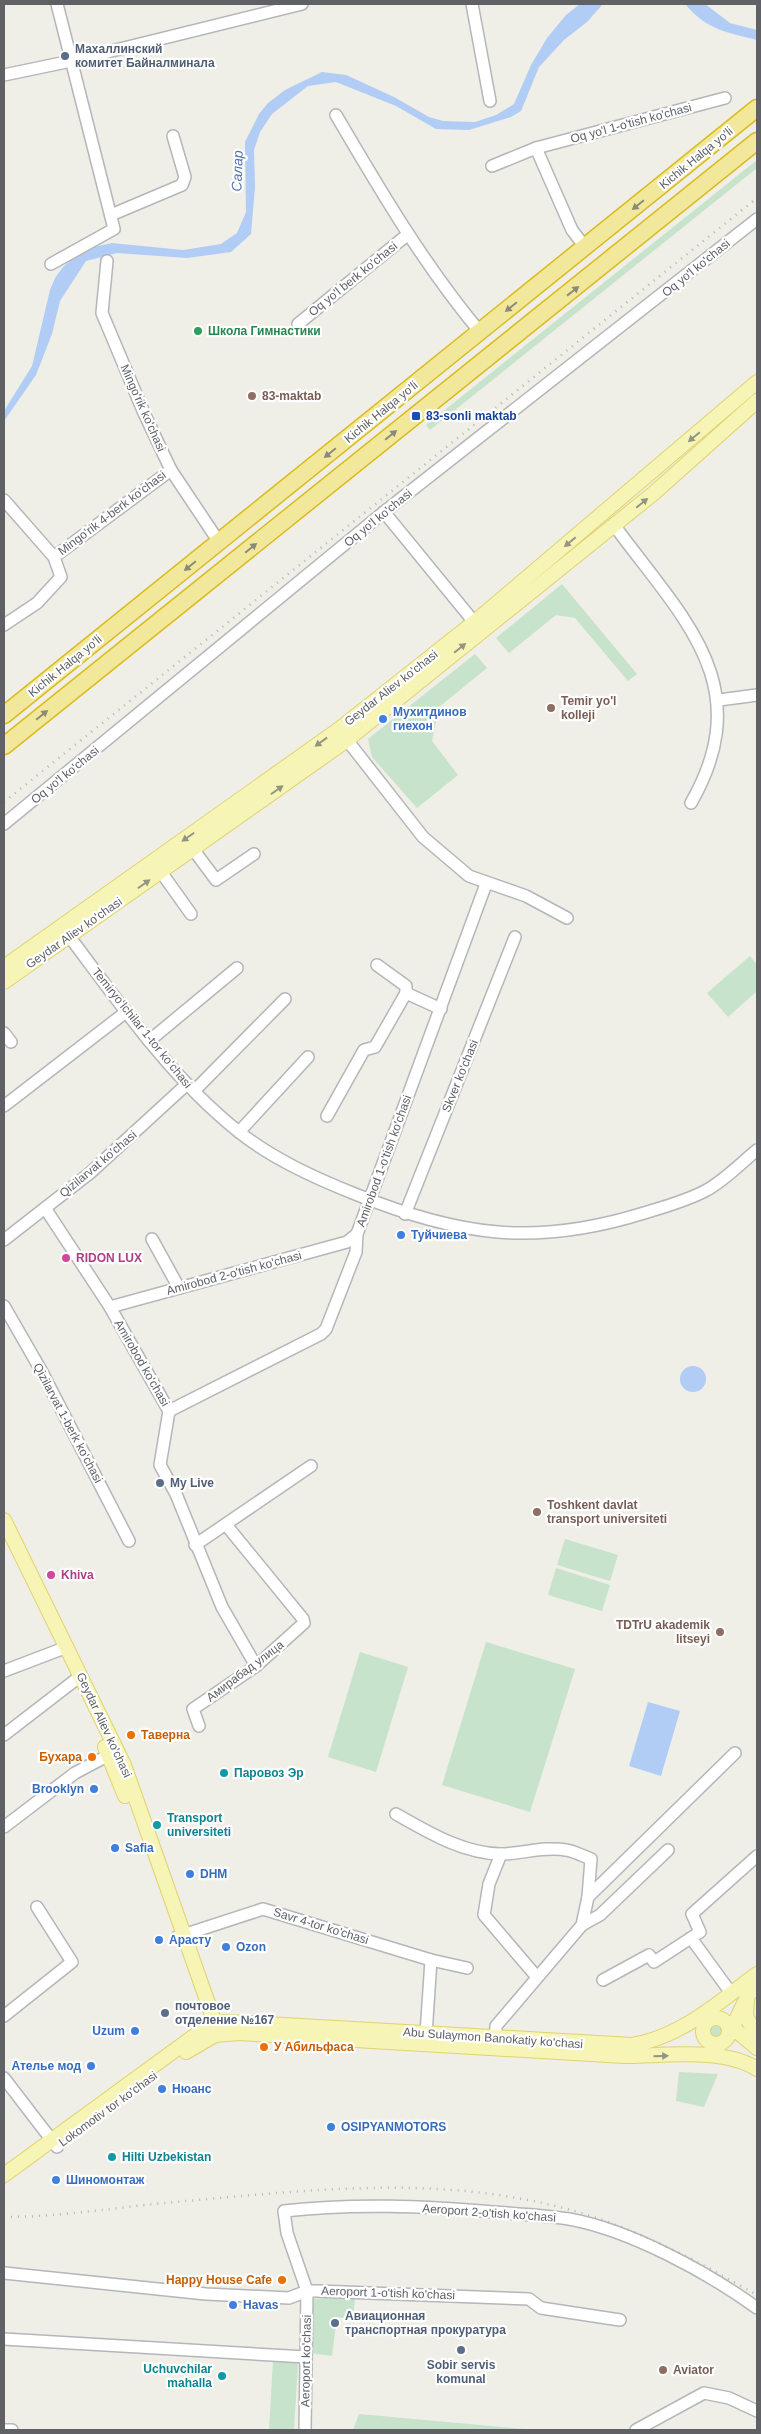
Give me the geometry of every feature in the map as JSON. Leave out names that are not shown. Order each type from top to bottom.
[{"type":"highway","name":"Kichik Halqa yo'li","points":[[4,716],[757,108]]},
{"type":"highway","name":"Kichik Halqa yo'li","points":[[4,746],[757,141]]},
{"type":"highway","points":[[677,173],[694,193]]},
{"type":"main road","name":"Geydar Aliev ko'chasi","points":[[4,967],[161,872],[193,849],[342,735],[477,627],[614,525],[716,428],[757,382]]},
{"type":"main road","name":"Geydar Aliev ko'chasi","points":[[477,627],[605,513],[716,428],[757,401]]},
{"type":"main road","points":[[605,513],[614,525]]},
{"type":"main road","name":"Geydar Aliev ko'chasi","points":[[4,982],[66,931],[342,735]]},
{"type":"main road","name":"Geydar Aliev ko'chasi","points":[[4,1520],[120,1767],[212,2028]]},
{"type":"main road","name":"Geydar Aliev ko'chasi","points":[[4,1537],[63,1649],[74,1681],[109,1755],[120,1767]]},
{"type":"main road","name":"Abu Sulaymon Banokatiy ko'chasi","points":[[212,2028],[238,2033],[620,2046],[655,2041],[683,2026],[757,1974]]},
{"type":"main road","points":[[685,2054],[724,2041],[728,2028],[753,1991]]},
{"type":"main road","points":[[753,1991],[746,2016],[757,2037]]},
{"type":"main road","points":[[718,2003],[704,2026],[703,2034],[706,2041],[714,2044],[733,2059]]},
{"type":"main road","points":[[683,2026],[716,2018],[757,2048]]},
{"type":"main road","name":"Abu Sulaymon Banokatiy ko'chasi","points":[[212,2028],[250,2023],[426,2034],[624,2056],[685,2054],[733,2059],[757,2069]]},
{"type":"main road","name":"Lokomotiv tor ko'chasi","points":[[4,2176],[54,2144],[212,2028]]},
{"type":"main road","name":"Lokomotiv tor ko'chasi","points":[[4,2187],[54,2144]]},
{"type":"street","points":[[51,264],[114,229],[57,4]]},
{"type":"street","points":[[4,75],[71,61],[302,4]]},
{"type":"street","points":[[472,4],[490,101]]},
{"type":"street","name":"Oq yo'l 1-o'tish ko'chasi","points":[[492,166],[536,148],[725,98]]},
{"type":"street","name":"Oq yo'l berk ko'chasi","points":[[336,115],[408,235],[464,315],[480,332]]},
{"type":"street","points":[[111,215],[182,185],[185,176],[173,136]]},
{"type":"street","points":[[536,148],[572,230],[586,247]]},
{"type":"street","name":"Oq yo'l ko'chasi","points":[[4,824],[384,512],[757,219]]},
{"type":"street","name":"Oq yo'l berk ko'chasi","points":[[298,324],[408,235]]},
{"type":"street","name":"Mingo'rik ko'chasi","points":[[107,261],[102,313],[144,413],[171,470],[219,542]]},
{"type":"street","name":"Mingo'rik 4-berk ko'chasi","points":[[54,557],[171,470]]},
{"type":"street","name":"Mingo'rik 4-berk ko'chasi","points":[[4,500],[54,557],[62,577],[37,603],[4,625]]},
{"type":"street","points":[[384,512],[477,627]]},
{"type":"street","points":[[614,525],[690,629],[706,660],[719,700],[719,723],[715,747],[702,783],[691,803]]},
{"type":"street","points":[[719,700],[757,695]]},
{"type":"street","points":[[342,735],[422,837],[469,876],[486,884],[526,896],[567,918]]},
{"type":"street","points":[[193,849],[216,880],[254,854]]},
{"type":"street","points":[[161,872],[192,914]]},
{"type":"street","name":"Amirobod 1-o'tish ko'chasi","points":[[169,1411],[324,1332],[356,1252],[357,1234],[486,884]]},
{"type":"street","name":"Temiryo‘lchilar 1-tor koʻchasi","points":[[66,931],[149,1040],[191,1088],[239,1132],[303,1171],[405,1214],[451,1227],[515,1234],[564,1230],[615,1222],[697,1195],[722,1179],[757,1150]]},
{"type":"street","name":"Skver ko'chasi","points":[[405,1214],[514,938]]},
{"type":"street","points":[[327,1116],[364,1050],[375,1047],[406,993],[406,986],[377,965]]},
{"type":"street","points":[[149,1040],[237,968]]},
{"type":"street","points":[[406,993],[441,1009]]},
{"type":"street","name":"Qizilarvat ko'chasi","points":[[4,1240],[116,1151],[191,1088],[285,999]]},
{"type":"street","points":[[4,1106],[126,1012]]},
{"type":"street","points":[[4,1033],[12,1042]]},
{"type":"street","points":[[239,1132],[308,1057]]},
{"type":"street","name":"Amirobod ko'chasi","points":[[45,1208],[110,1307],[169,1411],[160,1465],[176,1494],[222,1607],[256,1666]]},
{"type":"street","name":"Amirobod 2-o'tish ko'chasi","points":[[110,1307],[347,1242],[357,1234]]},
{"type":"street","points":[[152,1240],[179,1288]]},
{"type":"street","name":"Qizilarvat 1-berk ko'chasi","points":[[4,1306],[42,1372],[129,1541]]},
{"type":"street","points":[[196,1545],[227,1526],[311,1466]]},
{"type":"street","name":"Амирабад улица","points":[[199,1726],[193,1709],[256,1666],[301,1628],[303,1619],[227,1526]]},
{"type":"street","points":[[4,1671],[63,1649]]},
{"type":"street","points":[[4,1735],[74,1681]]},
{"type":"street","points":[[588,1897],[736,1753]]},
{"type":"street","points":[[4,1827],[75,1773],[109,1755]]},
{"type":"street","points":[[396,1814],[437,1837],[480,1851],[501,1854],[532,1850],[566,1850],[591,1859],[588,1897],[582,1925]]},
{"type":"street","points":[[496,2043],[496,2026],[536,1976],[582,1925],[600,1914],[668,1850]]},
{"type":"street","points":[[501,1854],[489,1884],[484,1915],[536,1976]]},
{"type":"street","points":[[603,1980],[649,1955],[654,1962],[700,1932],[691,1917],[694,1911],[757,1856]]},
{"type":"street","points":[[4,2016],[72,1962],[37,1907]]},
{"type":"street","name":"Savr 4-tor ko'chasi","points":[[180,1936],[263,1909],[431,1960],[467,1968]]},
{"type":"street","points":[[691,1938],[732,1993]]},
{"type":"street","points":[[426,2034],[431,1960]]},
{"type":"street","points":[[4,2078],[54,2144]]},
{"type":"street","name":"Aeroport 2-o'tish ko'chasi","points":[[307,2291],[287,2233],[284,2211],[328,2206],[395,2206],[472,2210],[570,2219],[661,2251],[727,2287],[757,2308]]},
{"type":"street","name":"Aeroport 1-o'tish ko'chasi","points":[[4,2274],[206,2294],[289,2298],[307,2291],[529,2299],[541,2308],[620,2320]]},
{"type":"street","name":"Aeroport ko'chasi","points":[[305,2430],[307,2291]]},
{"type":"street","points":[[4,2339],[306,2357]]},
{"type":"street","points":[[636,2430],[704,2393],[729,2398],[757,2411]]},
{"type":"street","points":[[4,2430],[12,2430]]},
{"type":"green space","points":[[757,160],[757,168],[430,430],[426,425]]},
{"type":"green space","points":[[562,584],[637,674],[628,681],[575,618],[556,615],[509,653],[496,638]]},
{"type":"green space","points":[[475,654],[487,668],[439,707],[432,741],[458,775],[417,808],[372,757],[368,739]]},
{"type":"green space","points":[[750,956],[757,965],[757,991],[728,1017],[707,993]]},
{"type":"green space","points":[[565,1539],[618,1555],[610,1581],[557,1565]]},
{"type":"green space","points":[[556,1568],[610,1585],[602,1611],[548,1595]]},
{"type":"green space","points":[[486,1642],[575,1669],[530,1812],[442,1785]]},
{"type":"green space","points":[[360,1652],[408,1667],[376,1772],[328,1757]]},
{"type":"green space","points":[[712,2024],[718,2024],[722,2031],[718,2038],[712,2038],[708,2034],[708,2028]]},
{"type":"green space","points":[[679,2072],[718,2074],[704,2107],[676,2101]]},
{"type":"green space","points":[[355,2297],[353,2319],[337,2317],[332,2356],[310,2353],[311,2299]]},
{"type":"green space","points":[[273,2361],[298,2363],[294,2430],[269,2430]]},
{"type":"green space","points":[[359,2414],[534,2430],[353,2430]]},
{"type":"water","name":"Салар","points":[[580,4],[603,4],[587,22],[564,40],[539,67],[521,111],[511,117],[469,130],[436,129],[396,106],[336,82],[308,86],[272,114],[260,132],[254,150],[255,187],[251,234],[231,252],[187,258],[117,253],[86,261],[60,301],[52,334],[36,375],[4,421],[4,411],[32,366],[50,290],[55,278],[63,267],[85,249],[112,243],[183,250],[221,244],[237,233],[246,212],[245,142],[259,114],[268,103],[285,90],[322,72],[346,75],[394,97],[429,117],[443,121],[475,122],[496,115],[514,104],[531,65],[547,38],[566,15]]},
{"type":"water","points":[[685,4],[705,4],[730,23],[757,30],[757,40],[726,32],[709,25],[693,13]]},
{"type":"water","points":[[693,1366],[702,1370],[706,1379],[702,1388],[693,1392],[684,1388],[680,1379],[684,1370]]},
{"type":"water","points":[[648,1702],[680,1711],[661,1776],[629,1766]]},
{"type":"railway","points":[[4,802],[757,198]]},
{"type":"railway","points":[[4,2217],[68,2214],[175,2202],[316,2190],[363,2188],[457,2190],[551,2205],[605,2221],[657,2242],[757,2295]]},
{"type":"place","name":"Махаллинский комитет Байналминала","points":[[65,56]]},
{"type":"place","name":"Школа Гимнастики","points":[[198,331]]},
{"type":"place","name":"83-maktab","points":[[252,396]]},
{"type":"place","name":"83-sonli maktab","points":[[416,416]]},
{"type":"place","name":"Temir yo'l kolleji","points":[[551,708]]},
{"type":"place","name":"Мухитдинов гиехон","points":[[383,719]]},
{"type":"place","name":"Туйчиева","points":[[401,1235]]},
{"type":"place","name":"RIDON LUX","points":[[66,1258]]},
{"type":"place","name":"My Live","points":[[160,1483]]},
{"type":"place","name":"Toshkent davlat transport universiteti","points":[[537,1512]]},
{"type":"place","name":"Khiva","points":[[51,1575]]},
{"type":"place","name":"TDTrU akademik litseyi","points":[[720,1632]]},
{"type":"place","name":"Таверна","points":[[131,1735]]},
{"type":"place","name":"Бухара","points":[[92,1757]]},
{"type":"place","name":"Паровоз Эр","points":[[224,1773]]},
{"type":"place","name":"Brooklyn","points":[[94,1789]]},
{"type":"place","name":"Transport universiteti","points":[[157,1825]]},
{"type":"place","name":"Safia","points":[[115,1848]]},
{"type":"place","name":"DHM","points":[[190,1874]]},
{"type":"place","name":"Арасту","points":[[159,1940]]},
{"type":"place","name":"Ozon","points":[[226,1947]]},
{"type":"place","name":"почтовое отделение №167","points":[[165,2013]]},
{"type":"place","name":"Uzum","points":[[135,2031]]},
{"type":"place","name":"У Абильфаса","points":[[264,2047]]},
{"type":"place","name":"Ателье мод","points":[[91,2066]]},
{"type":"place","name":"Нюанс","points":[[162,2089]]},
{"type":"place","name":"OSIPYANMOTORS","points":[[331,2127]]},
{"type":"place","name":"Hilti Uzbekistan","points":[[112,2157]]},
{"type":"place","name":"Шиномонтаж","points":[[56,2180]]},
{"type":"place","name":"Happy House Cafe","points":[[282,2280]]},
{"type":"place","name":"Havas","points":[[233,2305]]},
{"type":"place","name":"Авиационная транспортная прокуратура","points":[[335,2323]]},
{"type":"place","name":"Sobir servis komunal","points":[[461,2350]]},
{"type":"place","name":"Aviator","points":[[663,2370]]},
{"type":"place","name":"Uchuvchilar mahalla","points":[[222,2376]]}]
